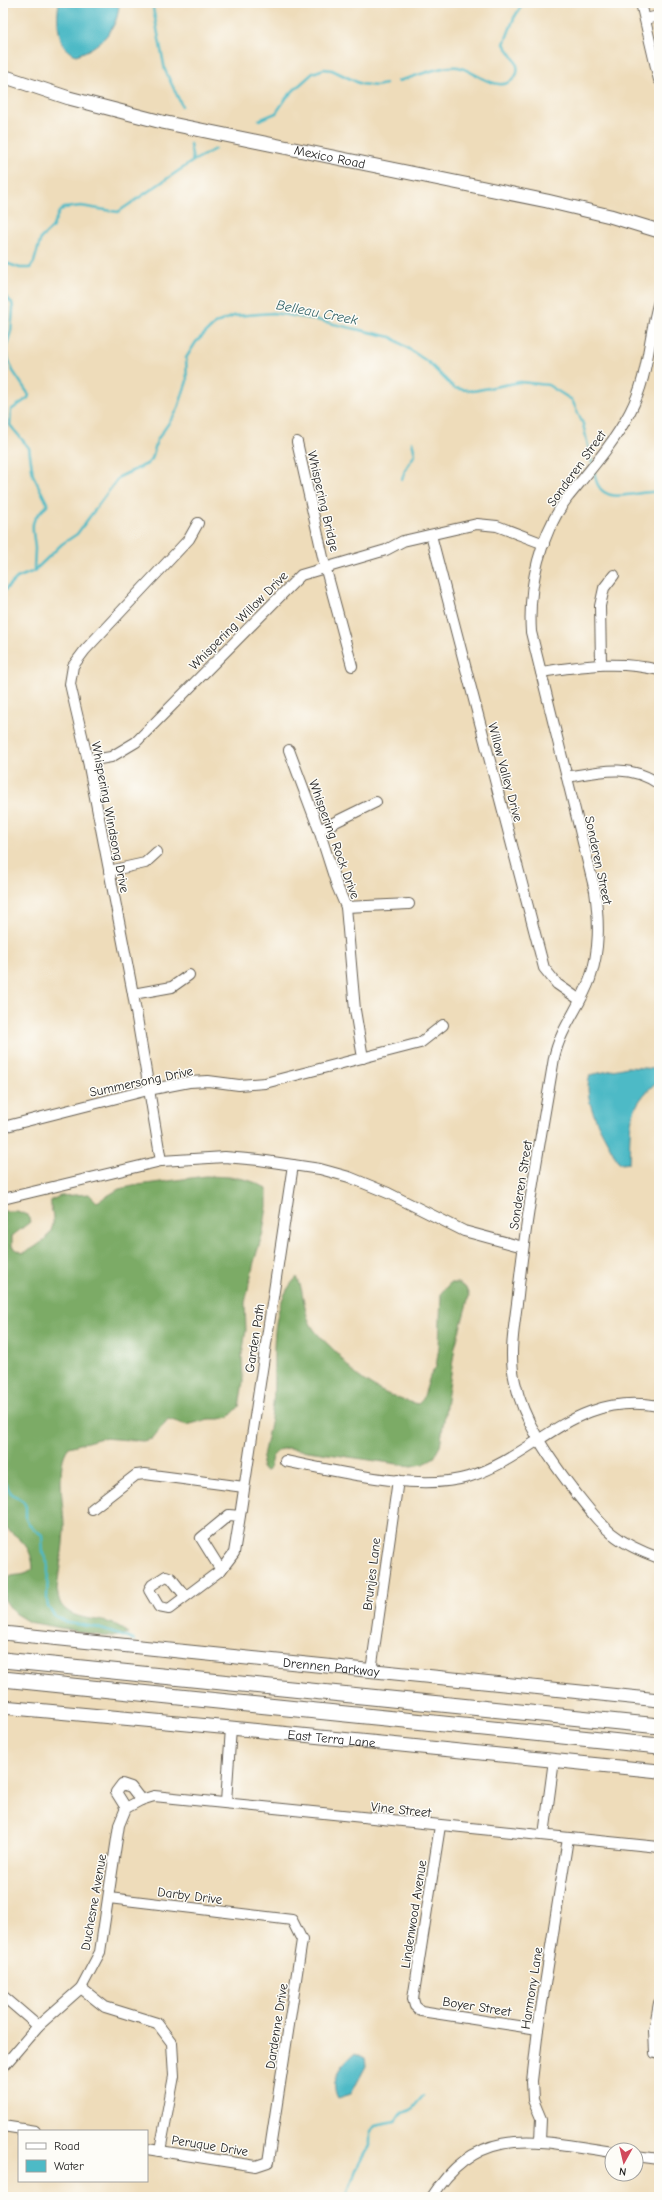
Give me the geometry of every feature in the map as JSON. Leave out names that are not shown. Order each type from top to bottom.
[{"type":"highway","points":[[3,1660],[659,1726]]},
{"type":"highway","points":[[3,1679],[659,1746]]},
{"type":"main road","name":"Mexico Road","points":[[3,76],[116,112],[554,203],[610,216],[659,231]]},
{"type":"main road","name":"Drennen Parkway","points":[[3,1633],[659,1700]]},
{"type":"main road","name":"East Terra Lane","points":[[3,1707],[231,1728],[659,1771]]},
{"type":"street","points":[[641,3],[659,80]]},
{"type":"street","points":[[645,19],[659,16]]},
{"type":"street","name":"Sonderen Street","points":[[659,301],[645,375],[636,400],[622,426],[562,506],[544,544],[534,573],[530,618],[531,632],[595,891],[599,926],[596,956],[590,980],[557,1045],[523,1247],[512,1359],[514,1381],[522,1407],[538,1440],[603,1528],[614,1538],[636,1550],[659,1558]]},
{"type":"street","name":"Whispering Bridge","points":[[297,442],[325,566],[352,666]]},
{"type":"street","name":"Whispering Windsong Drive","points":[[161,1160],[133,994],[108,871],[88,761],[70,684],[73,666],[85,650],[189,539],[198,523]]},
{"type":"street","name":"Whispering Willow Drive","points":[[88,761],[111,757],[136,742],[301,575],[325,566],[431,535],[477,524],[487,524],[518,533],[544,544]]},
{"type":"street","name":"Willow Valley Drive","points":[[431,535],[544,968],[557,984],[580,1000]]},
{"type":"street","points":[[601,664],[600,606],[604,588],[614,575]]},
{"type":"street","points":[[541,672],[601,664],[637,665],[659,670]]},
{"type":"street","name":"Whispering Rock Drive","points":[[289,750],[320,830],[337,886],[346,908],[355,1010],[362,1058]]},
{"type":"street","points":[[567,777],[620,770],[643,774],[659,784]]},
{"type":"street","points":[[320,830],[376,802]]},
{"type":"street","points":[[108,871],[145,863],[157,852]]},
{"type":"street","points":[[346,908],[409,904]]},
{"type":"street","points":[[133,994],[172,986],[189,975]]},
{"type":"street","name":"Summersong Drive","points":[[3,1127],[148,1090],[195,1082],[208,1081],[239,1085],[265,1084],[420,1044],[443,1025]]},
{"type":"street","points":[[3,1199],[161,1160],[225,1157],[293,1165],[333,1172],[388,1193],[464,1231],[523,1247]]},
{"type":"street","name":"Garden Path","points":[[185,1596],[222,1570],[234,1553],[293,1165]]},
{"type":"street","points":[[285,1462],[398,1480],[441,1482],[466,1477],[494,1466],[538,1440],[563,1423],[590,1411],[615,1405],[659,1406]]},
{"type":"street","points":[[92,1509],[136,1475],[145,1474],[244,1487]]},
{"type":"street","name":"Brunjes Lane","points":[[372,1671],[398,1480]]},
{"type":"street","points":[[222,1570],[201,1538],[228,1515],[240,1516]]},
{"type":"street","points":[[226,1802],[231,1728]]},
{"type":"street","points":[[544,1835],[554,1760]]},
{"type":"street","points":[[126,1808],[117,1797],[116,1792],[119,1786],[126,1784],[131,1787],[141,1800]]},
{"type":"street","name":"Vine Street","points":[[126,1808],[141,1800],[154,1796],[226,1802],[440,1826],[659,1847]]},
{"type":"street","name":"Duchesne Avenue","points":[[3,2067],[38,2026],[81,1988],[100,1952],[119,1825],[126,1808]]},
{"type":"street","name":"Lindenwood Avenue","points":[[415,2006],[413,1999],[440,1826]]},
{"type":"street","name":"Harmony Lane","points":[[540,2141],[541,2119],[533,2100],[532,2081],[538,2029],[568,1838]]},
{"type":"street","name":"Darby Drive","points":[[109,1898],[268,1917]]},
{"type":"street","name":"Dardenne Drive","points":[[268,1917],[292,1920],[302,1940],[268,2162]]},
{"type":"street","points":[[81,1988],[105,2007],[157,2023],[172,2042],[174,2076],[160,2151]]},
{"type":"street","points":[[3,1996],[38,2026]]},
{"type":"street","points":[[659,2003],[654,2031],[655,2053],[659,2054]]},
{"type":"street","name":"Boyer Street","points":[[415,2006],[421,2011],[538,2029]]},
{"type":"street","points":[[3,2126],[29,2130]]},
{"type":"street","points":[[432,2197],[456,2166],[474,2153],[498,2143],[540,2141],[604,2151]]},
{"type":"street","name":"Peruque Drive","points":[[148,2149],[256,2166],[268,2162]]},
{"type":"street","points":[[644,2157],[659,2159]]},
{"type":"green space","points":[[206,1176],[245,1179],[267,1189],[267,1207],[263,1232],[254,1262],[245,1303],[246,1330],[242,1356],[243,1382],[239,1407],[229,1417],[209,1419],[187,1425],[168,1419],[152,1439],[143,1441],[102,1438],[69,1447],[62,1464],[61,1476],[64,1531],[57,1589],[60,1601],[63,1607],[70,1613],[86,1618],[105,1621],[121,1628],[128,1634],[113,1637],[103,1636],[29,1622],[14,1613],[4,1599],[6,1581],[9,1577],[22,1575],[33,1569],[28,1549],[20,1539],[3,1526],[3,1211],[17,1211],[28,1215],[30,1222],[12,1236],[12,1247],[23,1253],[39,1244],[48,1235],[53,1225],[51,1200],[60,1196],[89,1194],[97,1202],[119,1189]]},
{"type":"green space","points":[[297,1277],[311,1326],[351,1370],[365,1382],[382,1392],[418,1404],[423,1399],[430,1376],[436,1367],[439,1346],[441,1293],[450,1283],[458,1283],[466,1288],[469,1296],[455,1347],[440,1446],[434,1457],[424,1464],[411,1466],[287,1448],[278,1450],[272,1457],[269,1470],[265,1471],[261,1468],[273,1404],[274,1338],[276,1321],[280,1305],[287,1290]]},
{"type":"water","points":[[59,3],[119,3],[116,21],[106,36],[92,48],[76,55],[65,47],[61,40],[58,25]]},
{"type":"water","points":[[627,1067],[659,1069],[659,1080],[641,1099],[632,1117],[629,1163],[622,1164],[617,1160],[591,1108],[588,1086],[590,1075]]},
{"type":"water","points":[[355,2053],[365,2058],[366,2066],[351,2094],[338,2098],[335,2091],[335,2085],[338,2073]]},
{"type":"waterway","points":[[152,3],[165,70],[182,106]]},
{"type":"waterway","points":[[398,81],[436,69],[458,67],[494,83],[502,84],[509,82],[515,77],[518,68],[515,60],[504,44],[514,18],[523,3]]},
{"type":"waterway","points":[[259,120],[276,113],[287,97],[295,89],[313,73],[324,69],[332,70],[361,84],[376,86],[386,84]]},
{"type":"waterway","points":[[190,144],[193,161]]},
{"type":"waterway","points":[[3,262],[20,268],[30,268],[34,262],[41,238],[52,228],[59,212],[64,208],[81,206],[118,212],[193,161],[215,149]]},
{"type":"waterway","points":[[3,294],[12,303],[13,309],[11,331],[5,351],[13,371],[29,395],[28,398],[11,410],[10,425],[29,448],[33,475],[47,503],[47,506],[36,516],[33,525],[35,548],[34,570]]},
{"type":"waterway","name":"Belleau Creek","points":[[3,592],[17,578],[34,571],[62,544],[77,534],[119,477],[147,464],[152,459],[157,440],[177,411],[187,381],[186,358],[196,342],[216,323],[234,316],[273,313],[312,319],[391,337],[428,362],[454,388],[473,391],[520,382],[548,385],[572,400],[583,424],[592,463]]},
{"type":"waterway","points":[[402,480],[405,470],[415,454],[412,442]]},
{"type":"waterway","name":"Belleau Creek","points":[[594,469],[598,485],[609,495],[617,496],[659,492]]},
{"type":"waterway","points":[[3,1481],[11,1493],[24,1502],[26,1507],[26,1519],[29,1525],[42,1535],[43,1554],[48,1564],[48,1607],[55,1616],[68,1623],[95,1627],[134,1640]]},
{"type":"waterway","points":[[346,2197],[356,2170],[370,2146],[370,2131],[375,2125],[395,2121],[403,2113],[411,2110],[423,2096]]}]
